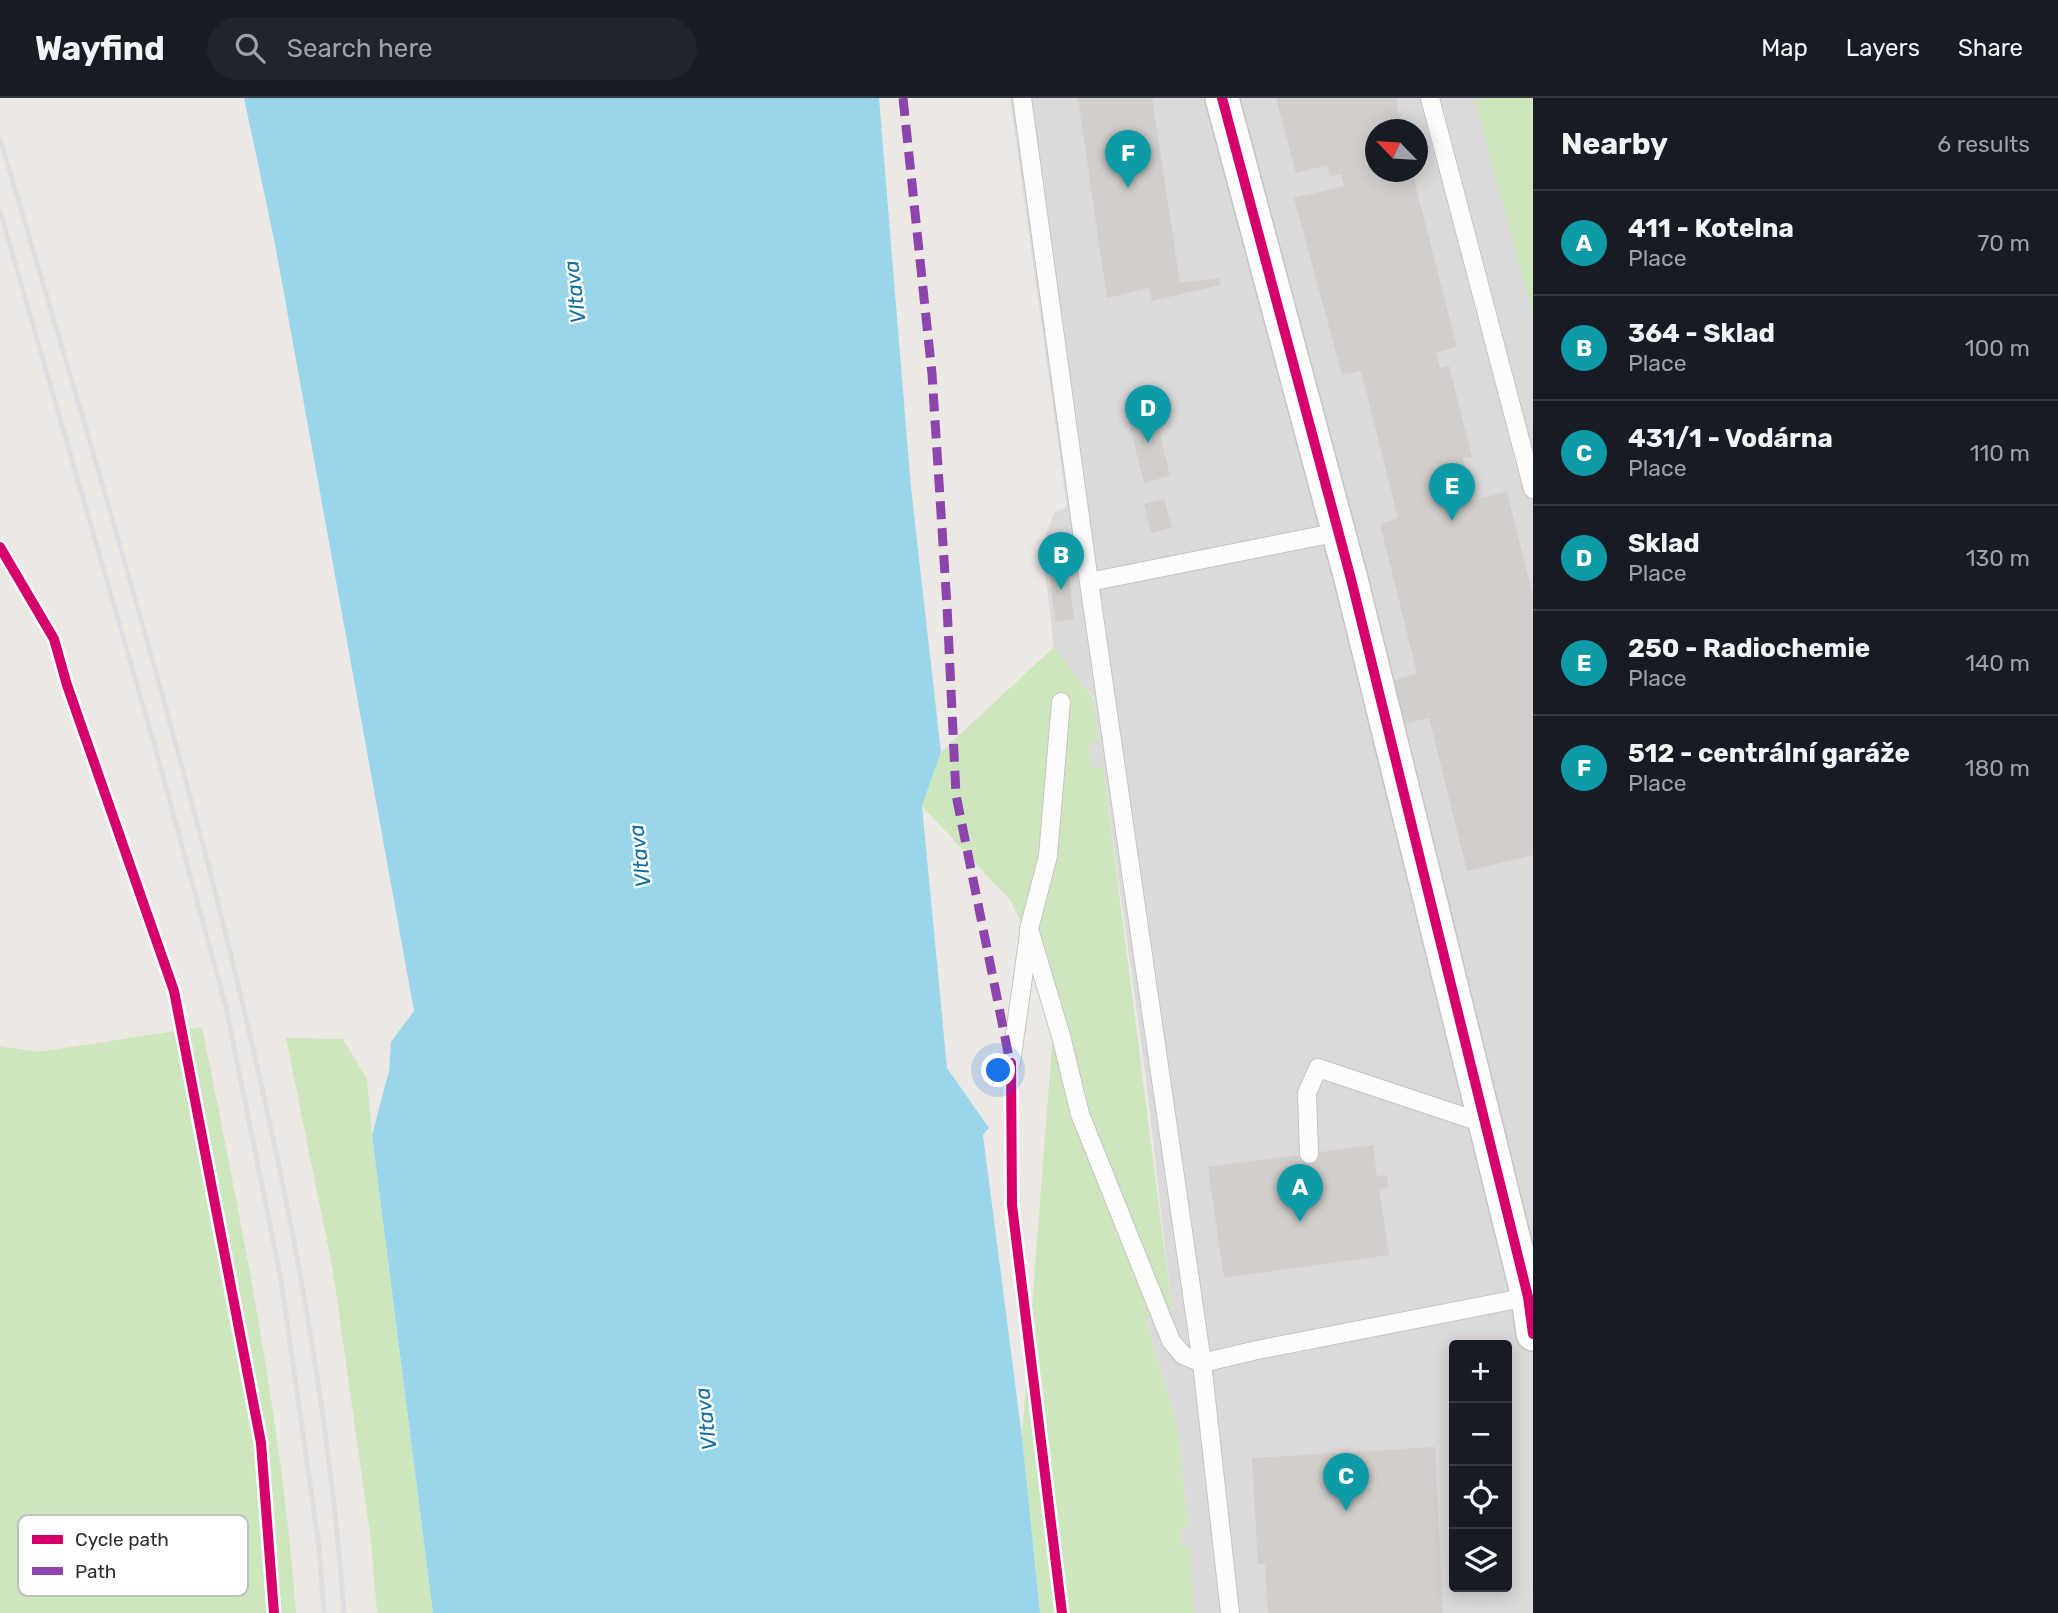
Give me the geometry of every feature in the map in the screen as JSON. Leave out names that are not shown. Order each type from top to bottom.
[{"type":"street","points":[[1222,98],[1339,531],[1486,1124],[1531,1290],[1533,1334]]},
{"type":"lane","points":[[1022,98],[1202,1363],[1230,1613]]},
{"type":"lane","points":[[1430,98],[1533,489]]},
{"type":"lane","points":[[1089,582],[1339,531]]},
{"type":"lane","points":[[1011,1063],[1029,929],[1048,856],[1061,702]]},
{"type":"lane","points":[[1029,929],[1061,1037],[1080,1114],[1171,1341],[1183,1356],[1202,1363],[1531,1290]]},
{"type":"lane","points":[[1309,1154],[1307,1093],[1318,1068],[1486,1124]]},
{"type":"shaded area","points":[[1010,98],[1533,98],[1533,1613],[1193,1613],[1189,1547],[1182,1548],[1181,1527],[1188,1526],[1178,1429],[1146,1318],[1172,1307],[1144,1062],[1103,768],[1092,769],[1088,743],[1099,741],[1094,697],[1054,647],[1042,546],[1054,513],[1067,507]]},
{"type":"green space","points":[[1474,98],[1533,98],[1533,315]]},
{"type":"green space","points":[[1054,647],[1094,699],[1099,741],[1088,744],[1092,768],[1103,767],[1172,1308],[1146,1319],[1178,1429],[1188,1526],[1181,1527],[1182,1547],[1190,1547],[1194,1613],[1040,1613],[1022,1437],[1056,993],[1010,900],[922,806],[941,752]]},
{"type":"green space","points":[[202,1027],[245,1245],[270,1392],[296,1613],[0,1613],[0,1046],[38,1052]]},
{"type":"green space","points":[[286,1038],[343,1039],[367,1079],[433,1613],[377,1613],[371,1541],[333,1271]]},
{"type":"water","name":"Vltava","points":[[244,98],[879,98],[911,488],[941,752],[922,806],[947,1068],[989,1128],[983,1135],[1022,1437],[1040,1613],[433,1613],[372,1135],[389,1071],[391,1042],[414,1011],[275,244]]},
{"type":"building","points":[[1078,98],[1152,98],[1180,283],[1220,278],[1220,285],[1152,301],[1149,288],[1107,298]]},
{"type":"building","points":[[1276,98],[1397,98],[1398,114],[1401,113],[1402,119],[1365,119],[1365,182],[1415,182],[1457,347],[1436,352],[1440,368],[1449,366],[1472,457],[1463,458],[1473,500],[1507,492],[1533,596],[1533,855],[1467,871],[1429,718],[1404,724],[1393,681],[1417,673],[1380,524],[1398,518],[1361,371],[1342,375],[1294,198],[1344,186],[1341,174],[1330,176],[1327,165],[1296,173]]},
{"type":"building","points":[[1153,404],[1170,476],[1144,483],[1126,411]]},
{"type":"building","points":[[1164,499],[1172,528],[1151,533],[1144,504]]},
{"type":"building","points":[[1067,559],[1074,619],[1055,622],[1048,561]]},
{"type":"building","points":[[1373,1145],[1377,1176],[1387,1175],[1388,1188],[1379,1189],[1389,1255],[1224,1278],[1208,1167]]},
{"type":"building","points":[[1435,1447],[1443,1613],[1268,1613],[1265,1564],[1258,1564],[1252,1458]]},
{"type":"railway","points":[[0,139],[159,682],[208,864],[253,1049],[310,1330],[336,1518],[344,1613]]},
{"type":"railway","points":[[0,211],[155,747],[226,1007],[281,1280],[319,1547],[324,1613]]},
{"type":"marked path","points":[[903,98],[932,374],[956,795],[1011,1067]]},
{"type":"cycle path","points":[[1222,98],[1351,579],[1528,1297],[1533,1334]]},
{"type":"cycle path","points":[[0,547],[54,639],[67,685],[174,991],[261,1443],[274,1613]]},
{"type":"cycle path","points":[[1011,1063],[1012,1205],[1062,1613]]},
{"type":"place","name":"512 - centrální garáže","points":[[1128,188]]},
{"type":"place","name":"Sklad","points":[[1148,443]]},
{"type":"place","name":"250 - Radiochemie","points":[[1452,521]]},
{"type":"place","name":"364 - Sklad","points":[[1061,590]]},
{"type":"place","name":"411 - Kotelna","points":[[1300,1222]]},
{"type":"place","name":"431/1 - Vodárna","points":[[1346,1511]]}]
